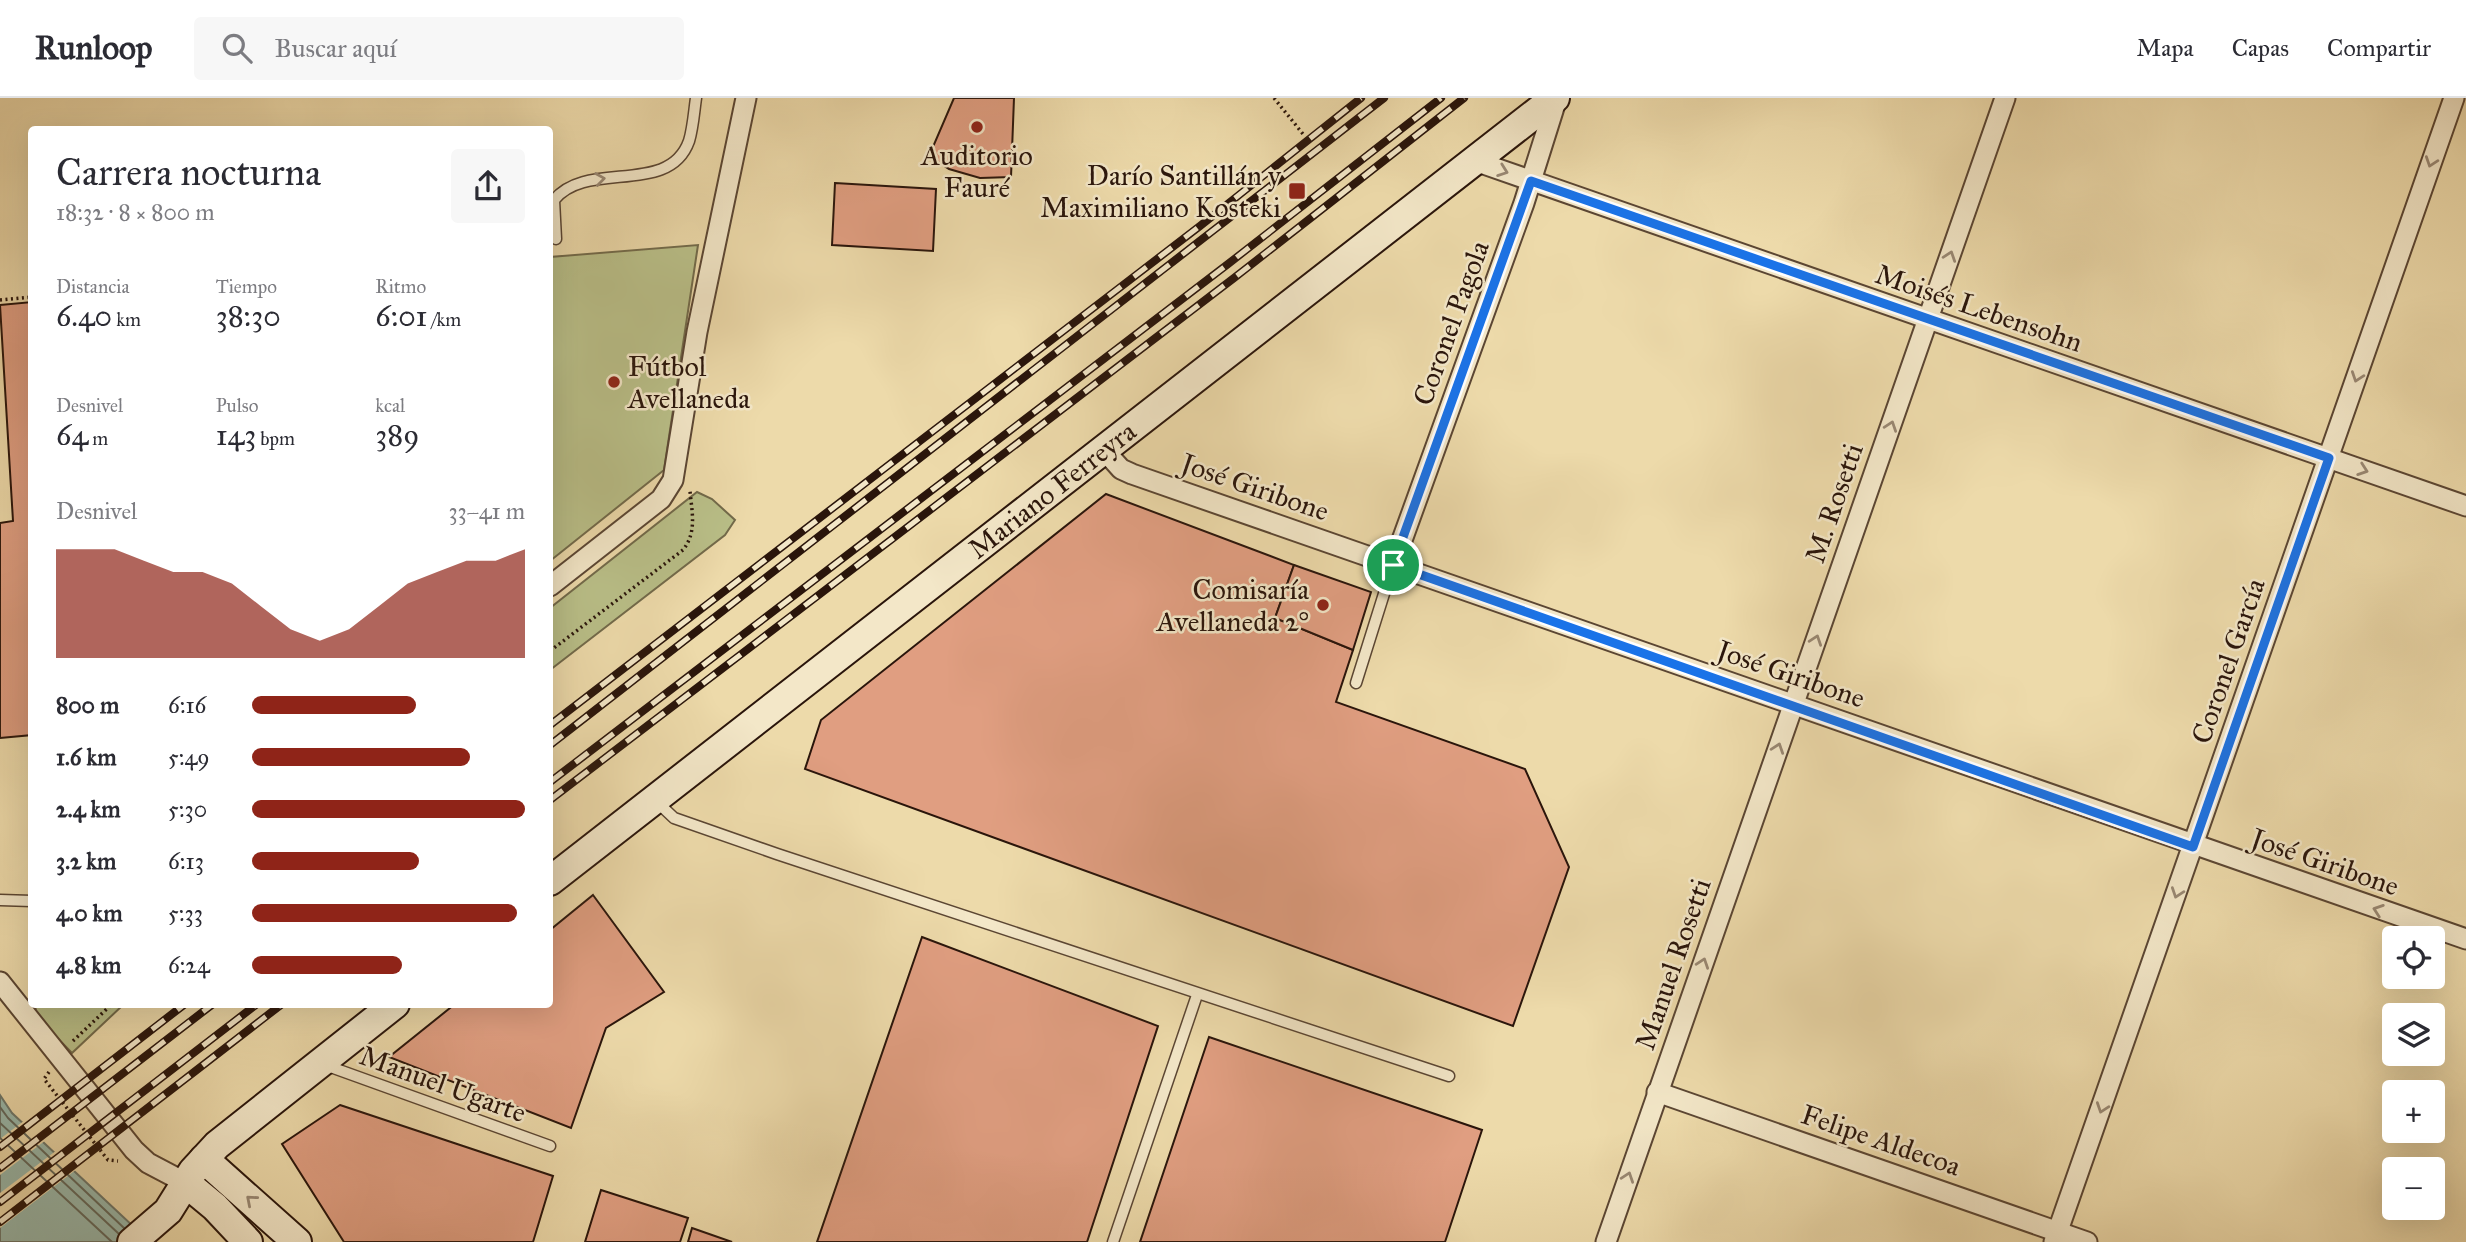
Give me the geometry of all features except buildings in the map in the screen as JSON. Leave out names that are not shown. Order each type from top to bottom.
[{"type":"street","points":[[553,584],[661,499],[673,480],[697,332],[746,98]]},
{"type":"street","name":"Mariano Ferreyra","points":[[553,879],[653,798],[1556,98]]},
{"type":"street","name":"Coronel Pagola","points":[[1393,565],[1531,181],[1556,98]]},
{"type":"street","points":[[1928,320],[2005,98]]},
{"type":"street","name":"Coronel García","points":[[2056,1237],[2454,98]]},
{"type":"street","name":"Moisés Lebensohn","points":[[1475,161],[2466,506]]},
{"type":"street","name":"M. Rosetti","points":[[1793,705],[1928,320]]},
{"type":"street","name":"José Giribone","points":[[1104,450],[1121,469],[1132,474],[2193,847],[2466,940]]},
{"type":"street","name":"Manuel Rosetti","points":[[1606,1242],[1793,705]]},
{"type":"street","points":[[0,982],[24,998]]},
{"type":"street","points":[[30,1008],[60,1058],[134,1150],[148,1163],[186,1183],[215,1207],[248,1242]]},
{"type":"street","points":[[132,1242],[168,1211],[186,1183],[217,1145],[391,1008]]},
{"type":"street","name":"Felipe Aldecoa","points":[[1657,1091],[2056,1237],[2087,1242]]},
{"type":"street","points":[[204,1159],[297,1242]]},
{"type":"lane","points":[[556,239],[554,200],[563,189],[576,182],[663,170],[679,158],[689,140],[696,98]]},
{"type":"lane","points":[[1356,683],[1393,565]]},
{"type":"lane","points":[[653,798],[674,818],[1197,995],[1449,1076]]},
{"type":"lane","points":[[0,901],[28,901]]},
{"type":"lane","points":[[1113,1242],[1197,995]]},
{"type":"lane","name":"Manuel Ugarte","points":[[322,1064],[550,1146]]},
{"type":"path","points":[[1274,98],[1303,134]]},
{"type":"path","points":[[0,300],[28,297]]},
{"type":"path","points":[[44,1079],[74,1039],[109,1008]]},
{"type":"green space","name":"Fútbol Avellaneda","points":[[698,245],[664,470],[553,559],[553,257]]},
{"type":"green space","points":[[697,492],[712,499],[735,520],[725,535],[553,668],[553,606]]},
{"type":"green space","points":[[36,1008],[120,1008],[72,1053],[35,1015]]},
{"type":"water","points":[[0,1095],[12,1113],[150,1242],[0,1242]]},
{"type":"pier","points":[[25,1120],[46,1140],[0,1175],[0,1139]]},
{"type":"pier","points":[[57,1150],[77,1169],[0,1228],[0,1193]]},
{"type":"railway","points":[[553,723],[1200,226],[1361,98]]},
{"type":"railway","points":[[553,743],[1384,98]]},
{"type":"railway","points":[[553,780],[1441,98]]},
{"type":"railway","points":[[553,798],[1234,278],[1464,98]]},
{"type":"railway","points":[[0,1147],[180,1008]]},
{"type":"railway","points":[[0,1168],[208,1008]]},
{"type":"railway","points":[[0,1202],[252,1008]]},
{"type":"railway","points":[[0,1222],[277,1008]]},
{"type":"place","name":"Auditorio Fauré","points":[[977,127]]},
{"type":"place","name":"Darío Santillán y Maximiliano Kosteki","points":[[1297,191]]},
{"type":"place","name":"Fútbol Avellaneda","points":[[614,382]]},
{"type":"place","name":"Comisaría Avellaneda 2°","points":[[1323,605]]},
{"type":"route","points":[[1531,181],[2329,458],[2193,847],[1393,565],[1531,181]]}]
